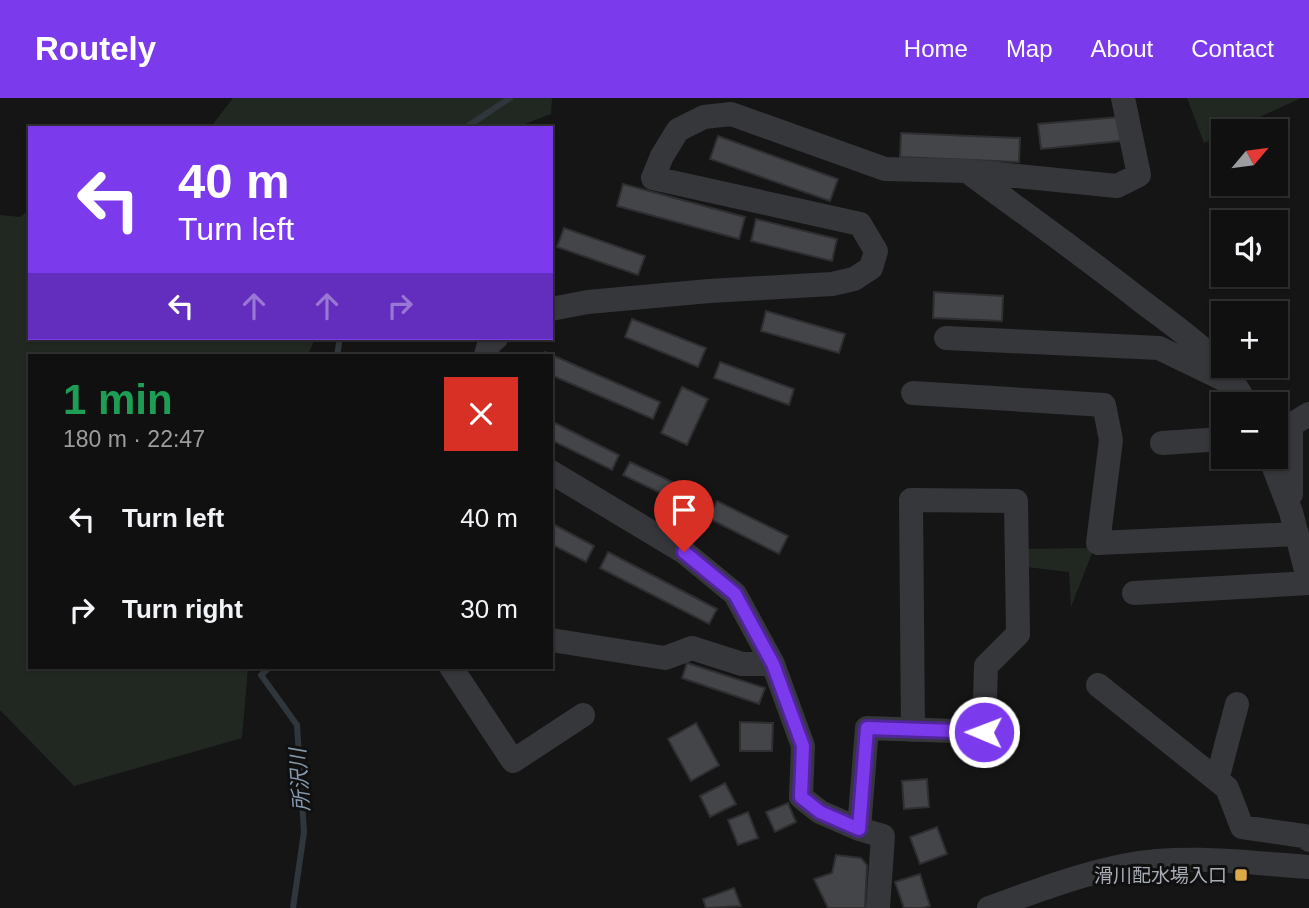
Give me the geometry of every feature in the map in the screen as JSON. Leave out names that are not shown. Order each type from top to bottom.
[{"type":"street","points":[[692,123],[705,98]]},
{"type":"street","points":[[553,309],[588,302],[709,291],[832,285],[854,279],[871,268],[876,251],[860,224],[653,178],[662,156],[678,130],[704,117],[731,114],[885,169],[967,171],[1117,186],[1139,175],[1123,98]]},
{"type":"street","points":[[967,171],[1088,259],[1211,355],[1239,392]]},
{"type":"street","points":[[946,338],[1159,348],[1236,392]]},
{"type":"street","points":[[913,393],[1104,405],[1111,440],[1098,543],[1294,523]]},
{"type":"street","points":[[1294,523],[1291,425],[1309,414]]},
{"type":"street","points":[[1162,443],[1211,440]]},
{"type":"street","points":[[1134,593],[1308,572],[1274,469]]},
{"type":"street","points":[[553,473],[684,552],[735,594],[773,664],[803,746],[801,797],[820,812],[883,836],[878,908]]},
{"type":"street","points":[[859,829],[867,728],[912,730],[984,732],[986,666],[1018,634],[1016,501],[911,500],[912,730]]},
{"type":"street","points":[[553,640],[665,658],[692,648],[742,664],[773,664]]},
{"type":"street","points":[[451,669],[513,761],[583,715]]},
{"type":"street","points":[[1098,685],[1227,788],[1242,827],[1304,836],[1309,840]]},
{"type":"street","points":[[1217,780],[1237,704]]},
{"type":"street","points":[[989,908],[1075,878],[1128,865],[1180,860],[1309,867]]},
{"type":"shaded area","points":[[233,98],[552,98],[551,114],[519,126],[212,126]]},
{"type":"shaded area","points":[[1187,98],[1301,98],[1255,119],[1211,119],[1211,140],[1204,143]]},
{"type":"shaded area","points":[[28,211],[28,340],[314,340],[308,354],[28,354],[28,669],[248,669],[242,738],[74,786],[0,710],[0,215],[20,217]]},
{"type":"shaded area","points":[[1094,548],[1071,607],[1069,572],[1027,567],[1024,549]]},
{"type":"building","points":[[1119,117],[1121,141],[1041,149],[1038,124]]},
{"type":"building","points":[[901,133],[1020,138],[1019,162],[900,157]]},
{"type":"building","points":[[718,136],[838,179],[830,201],[710,159]]},
{"type":"building","points":[[623,184],[745,217],[739,239],[617,206]]},
{"type":"building","points":[[756,219],[837,239],[832,261],[751,241]]},
{"type":"building","points":[[564,228],[645,256],[638,275],[557,247]]},
{"type":"building","points":[[934,292],[1003,296],[1002,321],[933,318]]},
{"type":"building","points":[[766,311],[845,334],[839,353],[761,331]]},
{"type":"building","points":[[632,319],[706,348],[698,367],[625,337]]},
{"type":"building","points":[[553,355],[660,402],[653,419],[553,376]]},
{"type":"building","points":[[720,362],[794,389],[789,405],[714,378]]},
{"type":"building","points":[[682,387],[708,399],[687,445],[661,433]]},
{"type":"building","points":[[553,422],[619,455],[612,470],[553,441]]},
{"type":"building","points":[[630,462],[704,497],[698,511],[623,475]]},
{"type":"building","points":[[717,501],[788,536],[779,554],[708,518]]},
{"type":"building","points":[[553,524],[594,546],[586,562],[553,545]]},
{"type":"building","points":[[608,552],[717,609],[709,624],[600,568]]},
{"type":"building","points":[[687,663],[765,688],[759,704],[682,678]]},
{"type":"building","points":[[740,722],[773,723],[772,751],[740,751]]},
{"type":"building","points":[[696,723],[719,765],[691,781],[668,739]]},
{"type":"building","points":[[927,779],[929,807],[904,809],[902,781]]},
{"type":"building","points":[[725,783],[736,804],[710,817],[700,796]]},
{"type":"building","points":[[788,803],[796,822],[775,832],[766,812]]},
{"type":"building","points":[[748,812],[758,838],[738,845],[728,820]]},
{"type":"building","points":[[937,827],[947,854],[920,864],[910,837]]},
{"type":"building","points":[[836,855],[861,858],[867,865],[865,908],[828,908],[814,879],[832,873]]},
{"type":"building","points":[[920,874],[930,906],[904,908],[895,882]]},
{"type":"building","points":[[734,888],[741,906],[706,908],[703,899]]},
{"type":"waterway","name":"所沢川","points":[[468,126],[510,98]]},
{"type":"waterway","name":"所沢川","points":[[337,354],[340,340]]},
{"type":"waterway","name":"所沢川","points":[[268,669],[261,675],[297,725],[304,832],[293,908]]},
{"type":"place","name":"滑川配水場入口","points":[[1241,875]]},
{"type":"route","points":[[684,552],[735,594],[773,664],[803,746],[801,797],[820,812],[859,829],[867,728],[984,732]]}]
